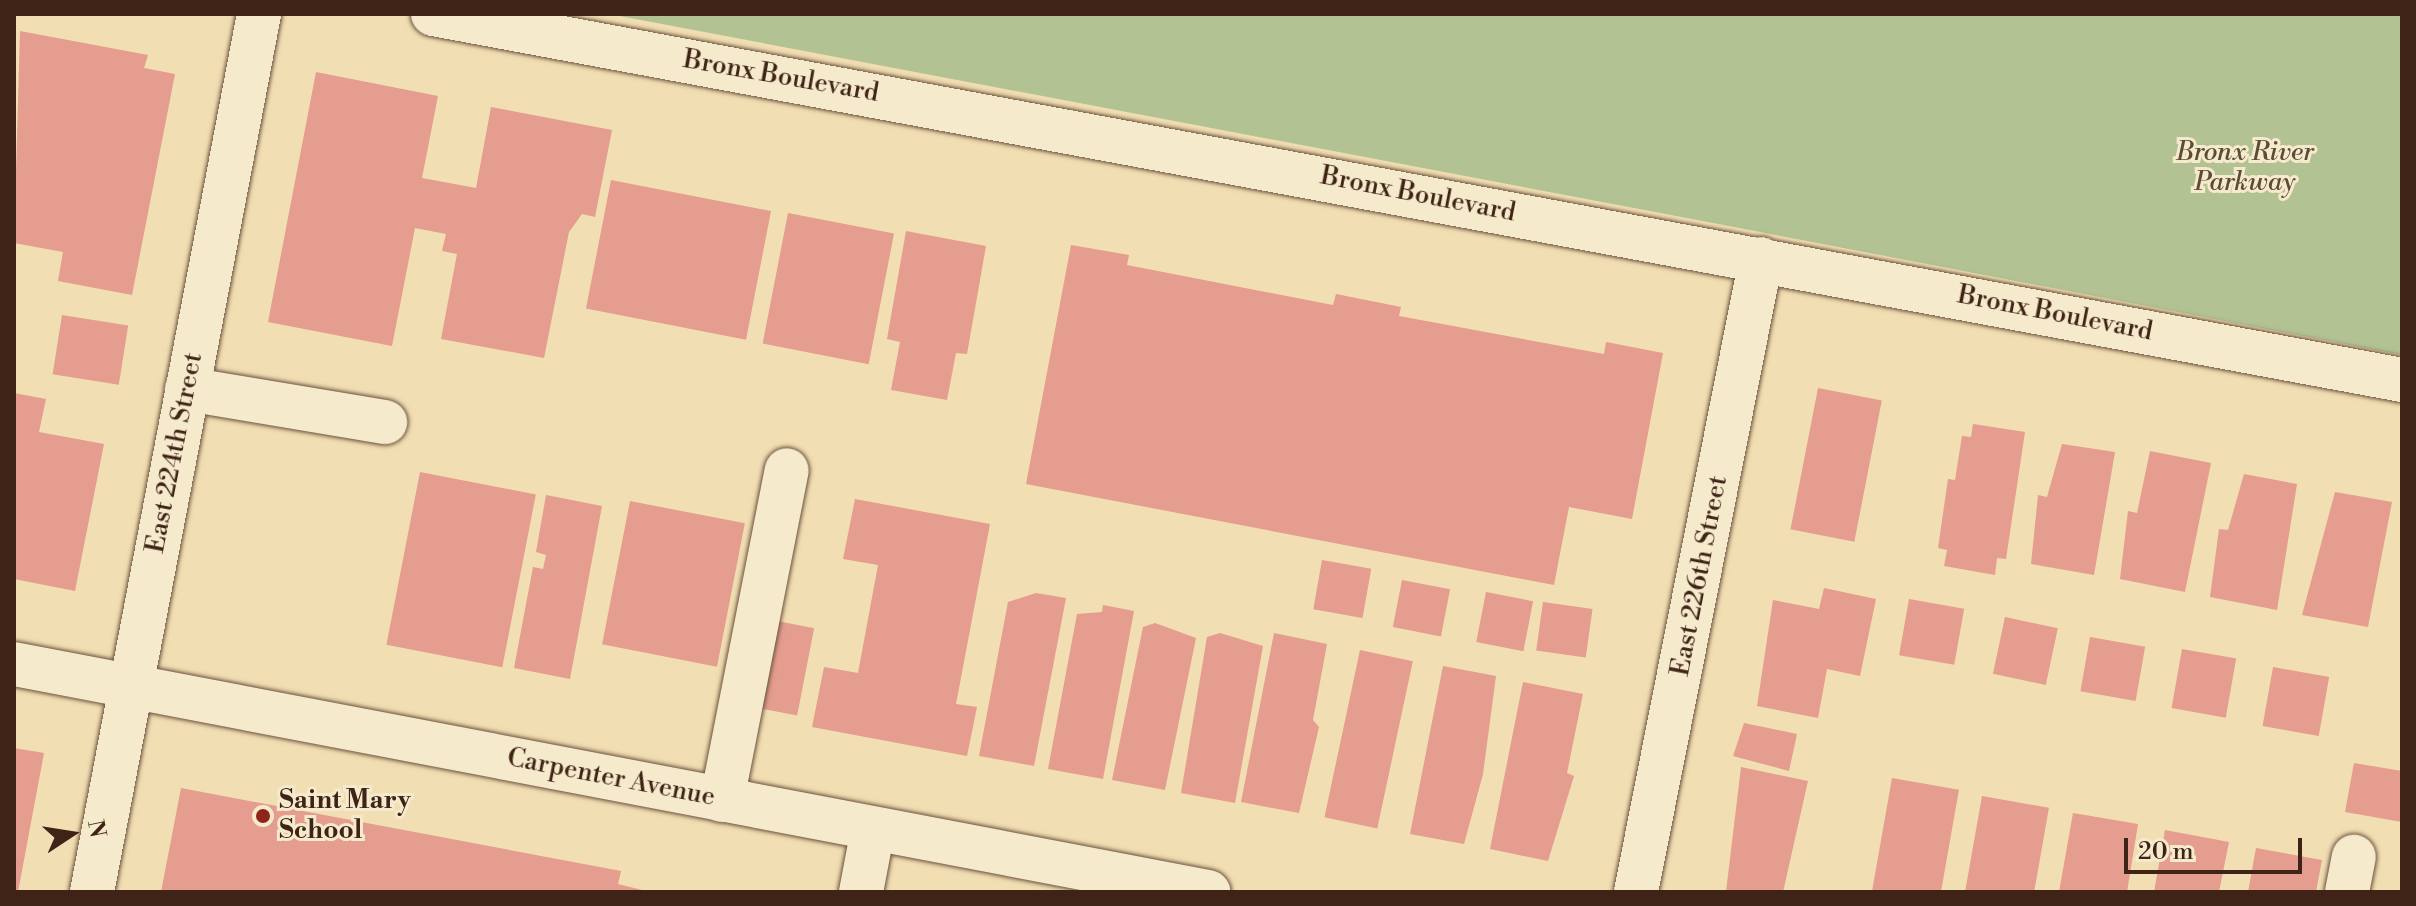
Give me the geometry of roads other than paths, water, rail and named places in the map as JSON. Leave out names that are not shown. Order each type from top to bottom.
[{"type":"street","name":"East 224th Street","points":[[92,892],[259,14]]},
{"type":"street","name":"Bronx Boulevard","points":[[433,14],[2402,380]]},
{"type":"street","name":"East 226th Street","points":[[1636,892],[1761,259]]},
{"type":"street","points":[[187,389],[385,422]]},
{"type":"street","points":[[722,800],[787,470]]},
{"type":"street","name":"Carpenter Avenue","points":[[14,664],[1208,892]]},
{"type":"street","points":[[861,892],[873,829]]},
{"type":"place","name":"Saint Mary School","points":[[263,816]]},
{"type":"park label","name":"Bronx River Parkway","points":[[2245,168]]}]
